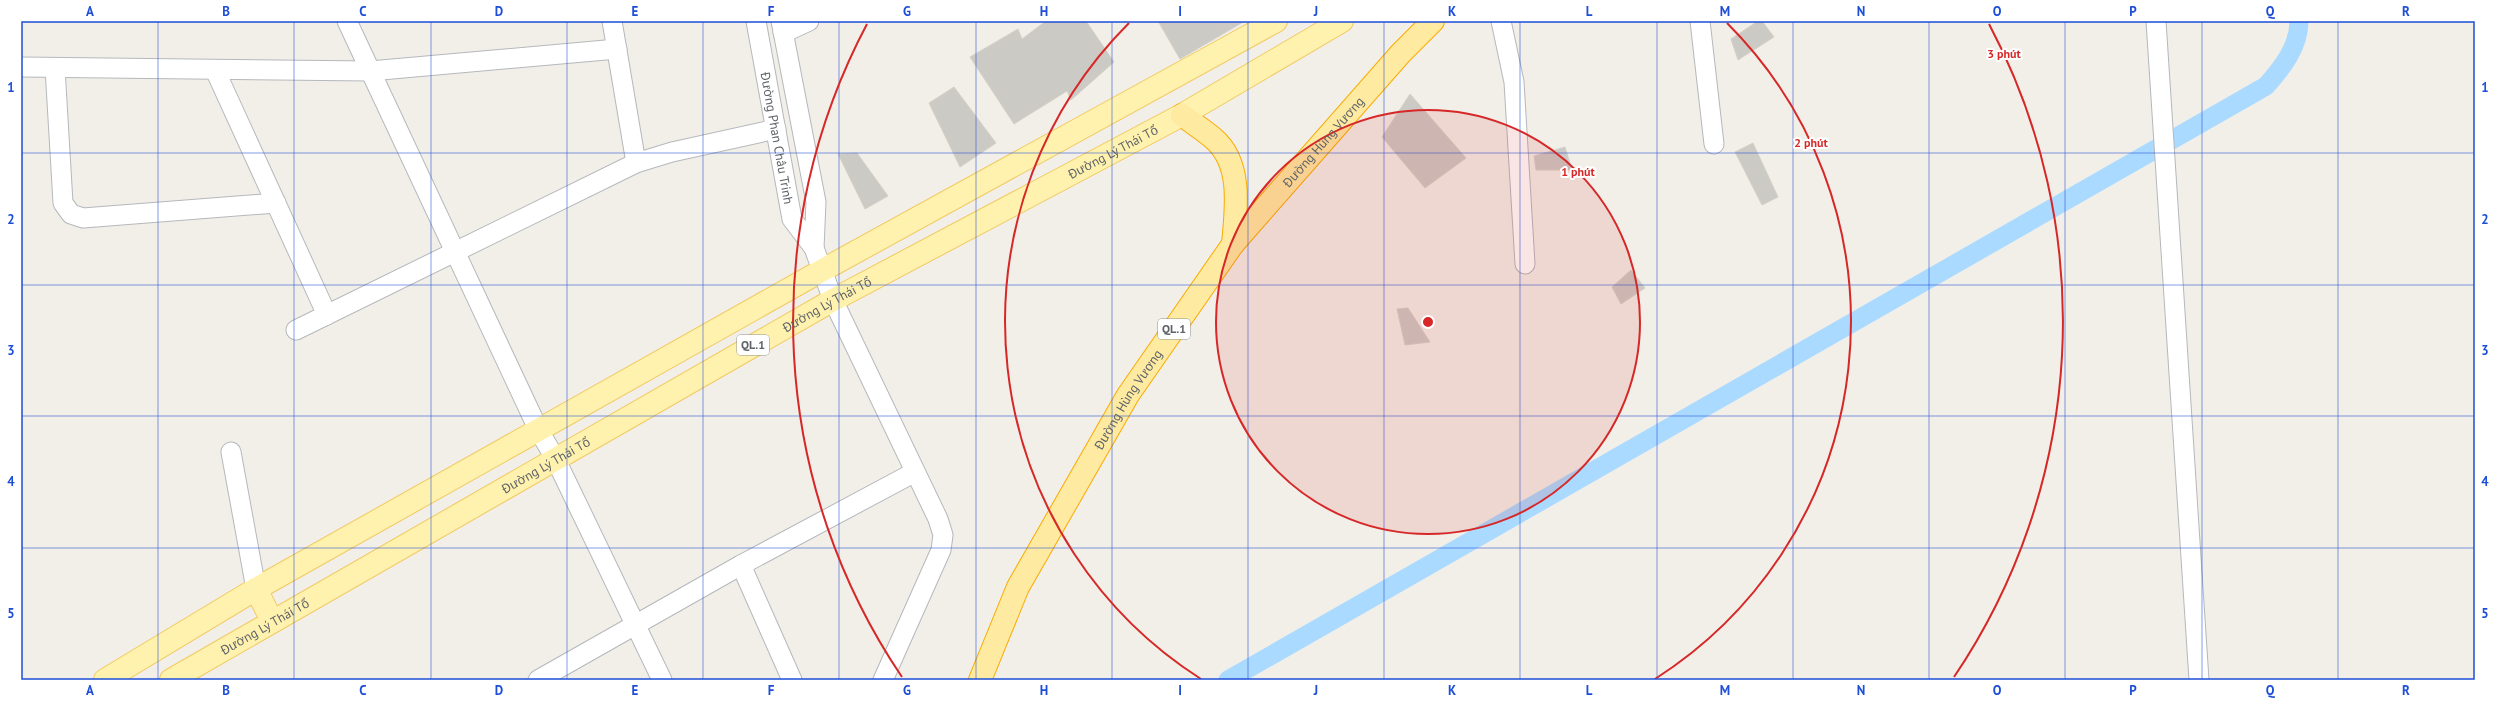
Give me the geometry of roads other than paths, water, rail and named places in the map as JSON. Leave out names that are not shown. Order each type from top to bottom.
[{"type":"highway","name":"Đường Hùng Vương","points":[[980,680],[1018,587],[1128,395],[1233,244],[1401,53],[1433,21]]},
{"type":"highway","points":[[1182,115],[1215,140],[1228,157],[1234,176],[1236,212],[1233,244]]},
{"type":"main road","name":"QL.1","points":[[105,680],[256,589],[821,271],[1276,21]]},
{"type":"main road","name":"Đường Lý Thái Tổ","points":[[170,680],[833,300],[1182,115],[1342,21]]},
{"type":"main road","points":[[1202,63],[1218,94]]},
{"type":"main road","points":[[388,515],[406,544]]},
{"type":"main road","points":[[256,589],[272,621]]},
{"type":"street","points":[[347,21],[539,431],[555,458],[662,680]]},
{"type":"street","points":[[612,21],[636,163]]},
{"type":"street","name":"Đường Phan Châu Trinh","points":[[756,21],[792,219],[814,248]]},
{"type":"street","points":[[782,27],[809,21]]},
{"type":"street","points":[[1501,21],[1514,82],[1525,264]]},
{"type":"street","points":[[1700,21],[1714,144]]},
{"type":"street","points":[[2156,21],[2199,680]]},
{"type":"street","name":"Đường Phan Châu Trinh","points":[[782,27],[816,202],[814,248],[821,271],[833,300],[938,518],[943,535],[941,550],[883,680]]},
{"type":"street","points":[[21,67],[370,71],[617,49]]},
{"type":"street","points":[[55,68],[63,203],[71,214],[83,218],[276,203]]},
{"type":"street","points":[[214,70],[327,316]]},
{"type":"street","points":[[296,330],[636,163],[672,152],[776,129]]},
{"type":"street","points":[[231,452],[256,589]]},
{"type":"street","points":[[538,680],[741,565],[915,472]]},
{"type":"street","points":[[741,565],[792,680]]},
{"type":"waterway","points":[[1228,680],[2266,86],[2278,72],[2293,48],[2299,21]]}]
